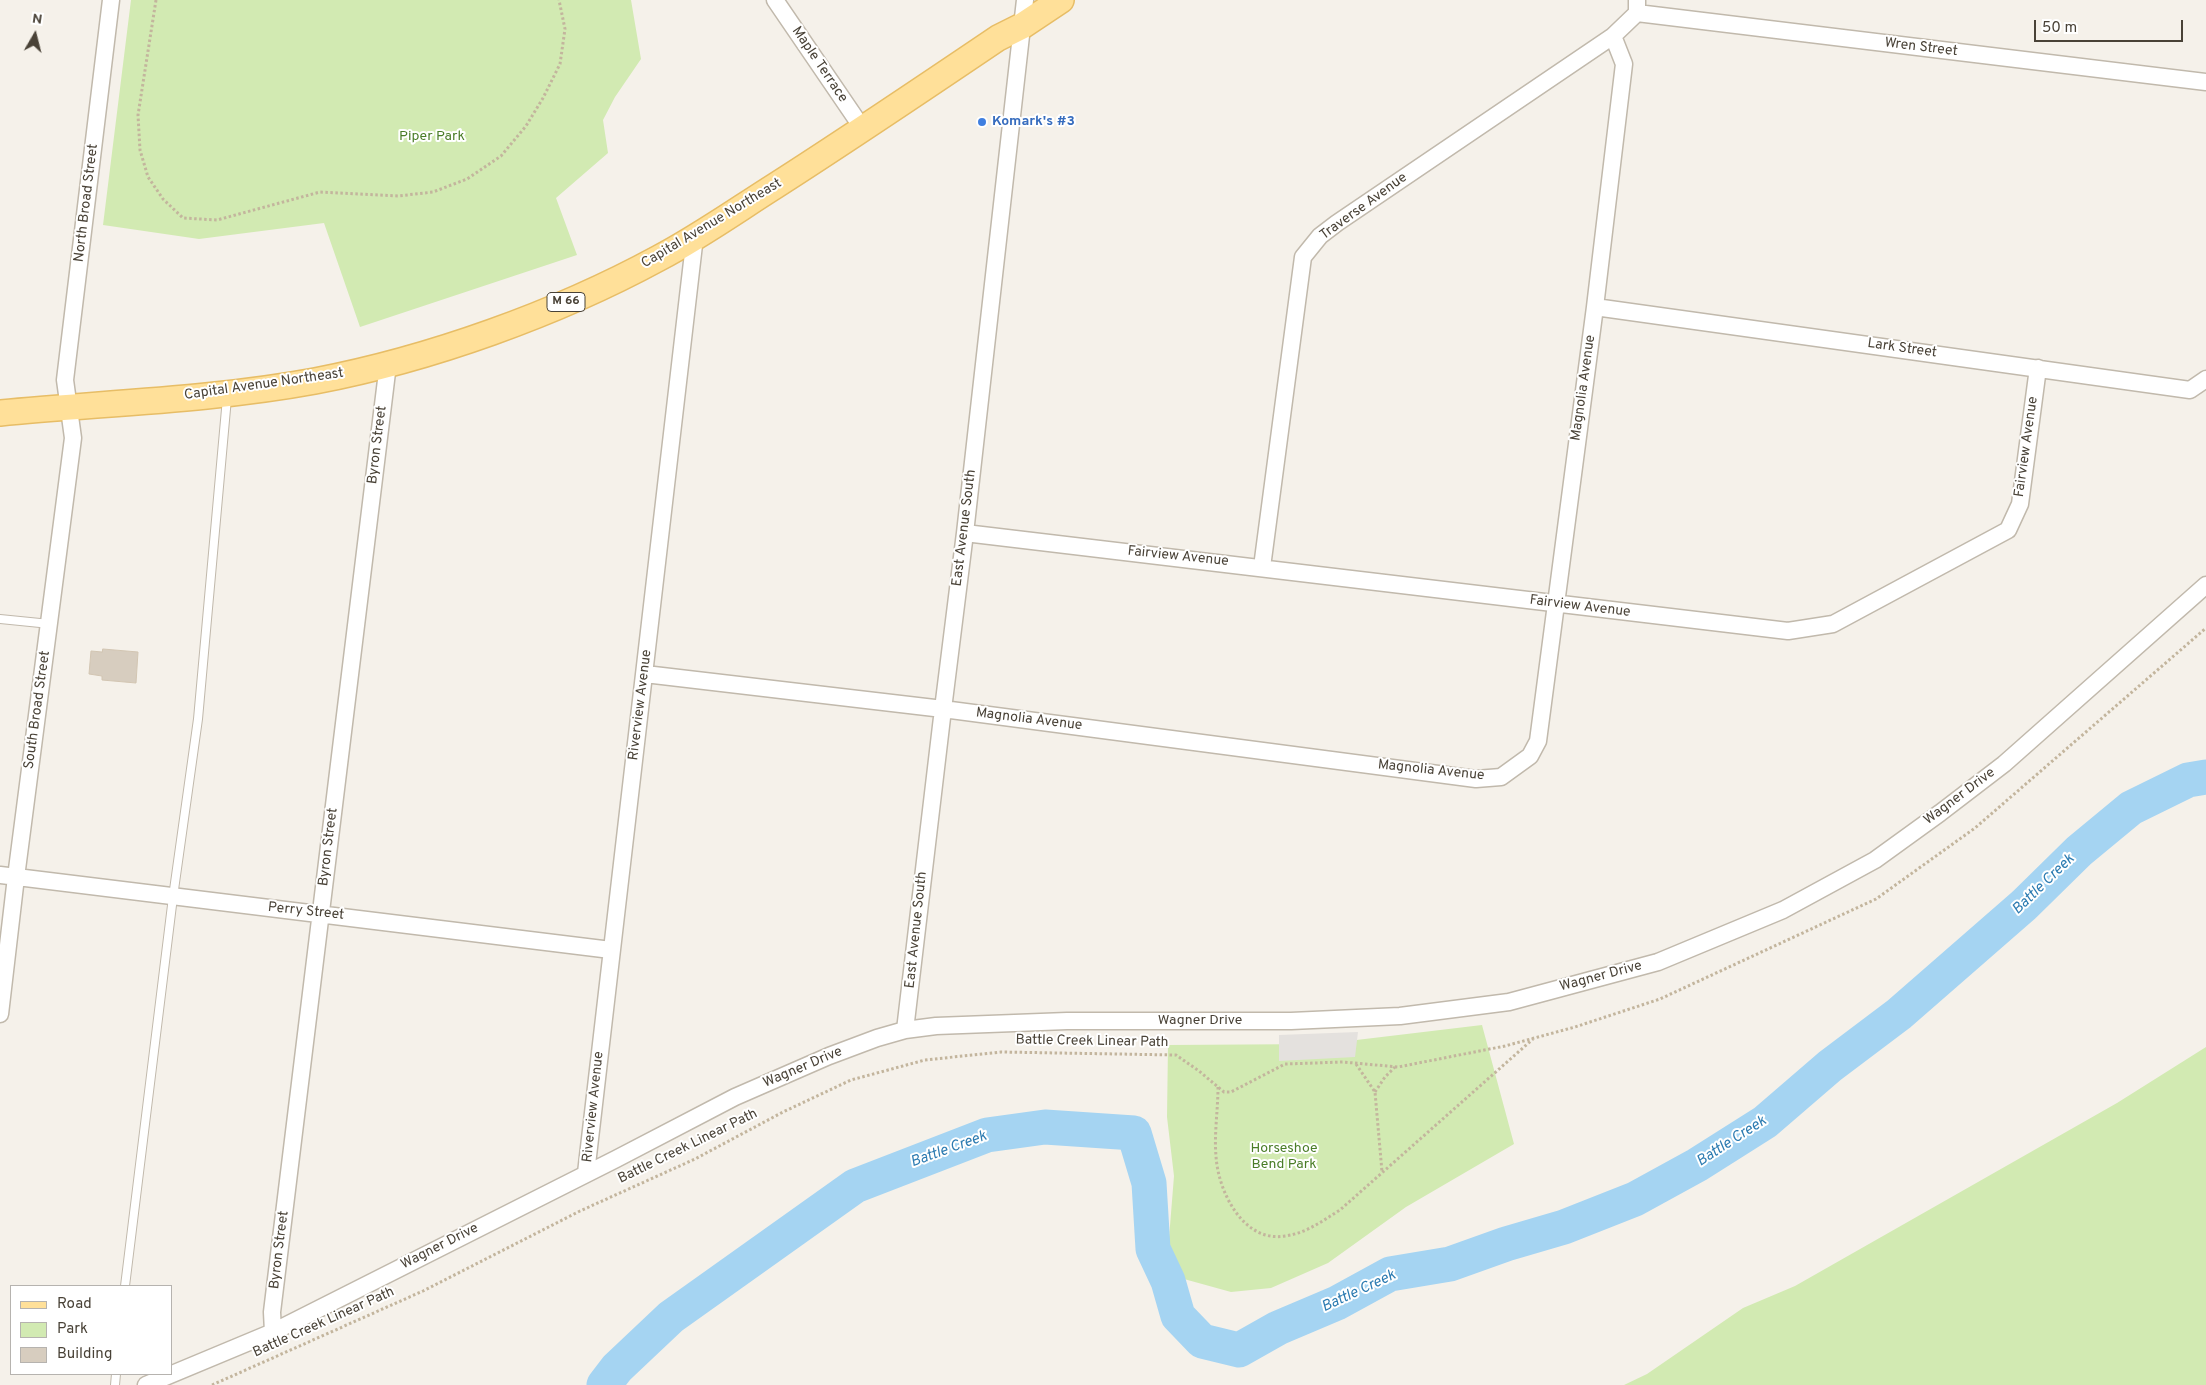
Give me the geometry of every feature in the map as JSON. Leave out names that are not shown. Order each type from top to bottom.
[{"type":"main road","name":"Capital Avenue Northeast","points":[[0,413],[227,393],[315,381],[388,364],[458,344],[546,311],[651,262],[695,236],[863,129],[998,38],[1022,26],[1062,0]]},
{"type":"street","name":"North Broad Street","points":[[69,407],[65,380],[111,0]]},
{"type":"street","name":"Maple Terrace","points":[[776,0],[863,129]]},
{"type":"street","name":"East Avenue South","points":[[906,1030],[942,709],[965,533],[1025,0]]},
{"type":"street","points":[[1613,36],[1637,6]]},
{"type":"street","name":"Wren Street","points":[[1637,6],[2206,82]]},
{"type":"street","name":"Magnolia Avenue","points":[[645,674],[942,709],[1476,779],[1501,777],[1530,756],[1538,741],[1624,64],[1613,36]]},
{"type":"street","name":"Traverse Avenue","points":[[1262,567],[1303,257],[1320,236],[1337,223],[1613,36]]},
{"type":"street","name":"Riverview Avenue","points":[[586,1173],[695,236]]},
{"type":"street","name":"Lark Street","points":[[1594,308],[2190,390],[2206,379]]},
{"type":"street","name":"Byron Street","points":[[273,1332],[272,1312],[388,364]]},
{"type":"street","name":"Fairview Avenue","points":[[965,533],[1788,631],[1833,624],[2008,530],[2020,504],[2038,368]]},
{"type":"street","name":"South Broad Street","points":[[0,1014],[8,876],[50,624],[73,438],[69,407]]},
{"type":"street","name":"Wagner Drive","points":[[172,1374],[273,1332],[735,1097],[829,1056],[876,1038],[906,1030],[936,1026],[1067,1021],[1291,1020],[1400,1016],[1509,1002],[1658,962],[1783,910],[1875,860],[2004,764],[2206,585]]},
{"type":"street","name":"Perry Street","points":[[8,876],[611,950]]},
{"type":"street","name":"Wagner Drive","points":[[146,1385],[170,1375]]},
{"type":"lane","points":[[125,1285],[173,897],[198,719],[227,393]]},
{"type":"lane","points":[[0,619],[50,624]]},
{"type":"path","points":[[156,0],[138,115],[140,150],[148,177],[163,200],[183,218],[217,220],[320,192],[398,196],[433,192],[467,179],[501,156],[526,126],[543,98],[560,64],[564,29],[558,0]]},
{"type":"path","points":[[1218,1087],[1216,1156],[1220,1183],[1235,1213],[1252,1229],[1272,1236],[1285,1236],[1310,1230],[1340,1210],[1533,1038]]},
{"type":"path","name":"Battle Creek Linear Path","points":[[212,1385],[423,1291],[580,1211],[695,1160],[782,1112],[851,1080],[925,1060],[1001,1052],[1176,1055],[1199,1070]]},
{"type":"path","points":[[1356,1064],[1375,1092],[1382,1172]]},
{"type":"path","points":[[1375,1092],[1385,1077],[1396,1066]]},
{"type":"green space","name":"Piper Park","points":[[131,0],[631,0],[641,59],[615,97],[603,120],[608,153],[556,198],[577,255],[360,327],[324,223],[199,239],[103,225]]},
{"type":"green space","name":"Horseshoe Bend Park","points":[[1482,1025],[1514,1144],[1406,1207],[1328,1263],[1271,1288],[1231,1292],[1184,1279],[1167,1263],[1174,1176],[1167,1117],[1168,1045],[1323,1044]]},
{"type":"green space","points":[[2206,1047],[2206,1385],[1624,1385],[1647,1374],[1743,1308],[1795,1286],[2117,1103]]},
{"type":"shaded area","points":[[1358,1032],[1355,1057],[1279,1061],[1279,1035]]},
{"type":"building","points":[[103,649],[138,652],[136,683],[102,680],[102,676],[89,674],[91,651],[102,652]]},
{"type":"waterway","name":"Battle Creek","points":[[604,1385],[617,1368],[671,1317],[855,1186],[987,1135],[1045,1127],[1134,1133],[1149,1183],[1153,1249],[1168,1281],[1178,1316],[1202,1341],[1239,1350],[1278,1328],[1337,1303],[1390,1274],[1450,1264],[1506,1244],[1564,1227],[1635,1199],[1697,1165],[1765,1122],[1830,1066],[1899,1014],[2024,905],[2079,851],[2131,808],[2188,780],[2206,777]]},
{"type":"place","name":"Komark's #3","points":[[982,122]]}]
